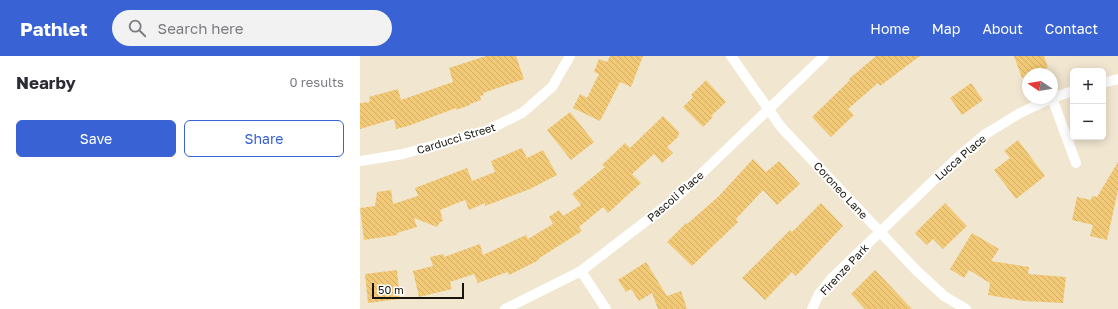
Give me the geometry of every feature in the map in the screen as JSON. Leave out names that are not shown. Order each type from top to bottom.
[{"type":"street","name":"Carducci Street","points":[[360,161],[403,154],[486,131],[522,113],[552,87],[570,56]]},
{"type":"street","name":"Coroneo Lane","points":[[731,56],[768,110],[781,126],[916,270],[944,296],[966,309]]},
{"type":"street","name":"Pascoli Place","points":[[505,309],[546,290],[581,271],[676,198],[824,56]]},
{"type":"street","points":[[1106,82],[1118,79]]},
{"type":"street","name":"Lucca Place","points":[[1058,96],[1070,92]]},
{"type":"street","name":"Lucca Place","points":[[880,232],[958,157],[984,135],[1020,113],[1039,104]]},
{"type":"street","points":[[1054,104],[1076,163]]},
{"type":"street","name":"Firenze Park","points":[[812,309],[819,294],[833,277],[880,232]]},
{"type":"street","points":[[581,271],[606,309]]},
{"type":"building","points":[[486,56],[516,56],[524,79],[483,93],[484,95],[480,96],[481,100],[470,105],[456,110],[456,108],[408,126],[396,129],[394,119],[360,129],[360,103],[370,102],[369,97],[398,89],[401,100],[453,82],[449,68]]},
{"type":"building","points":[[610,56],[643,56],[631,87],[620,82],[600,121],[573,108],[580,94],[587,98],[599,74],[594,72],[599,59],[607,62]]},
{"type":"building","points":[[876,56],[920,56],[880,86],[878,83],[848,109],[854,115],[831,137],[812,117],[850,80],[849,79]]},
{"type":"building","points":[[1014,56],[1044,56],[1048,68],[1022,68],[1022,78]]},
{"type":"building","points":[[706,80],[726,102],[711,116],[713,117],[703,127],[683,107],[693,97],[691,95]]},
{"type":"building","points":[[971,83],[983,100],[962,115],[950,98]]},
{"type":"building","points":[[570,112],[594,142],[571,160],[547,130]]},
{"type":"building","points":[[663,116],[679,132],[678,137],[667,147],[673,153],[662,163],[654,154],[632,174],[641,183],[608,213],[603,207],[579,227],[582,231],[538,259],[539,260],[509,275],[507,272],[478,283],[474,274],[450,282],[452,289],[419,297],[413,271],[433,266],[430,257],[444,254],[444,257],[480,244],[483,255],[526,235],[528,239],[553,224],[549,217],[559,210],[563,216],[581,205],[572,194],[605,167],[602,165],[625,143],[630,148]]},
{"type":"building","points":[[1018,140],[1045,176],[1016,199],[994,170],[1010,158],[1004,151]]},
{"type":"building","points":[[522,148],[527,158],[543,150],[557,175],[530,189],[485,206],[485,203],[469,210],[465,200],[440,210],[443,221],[440,222],[437,227],[414,218],[417,227],[397,233],[397,235],[364,240],[360,208],[375,206],[377,192],[391,190],[393,204],[418,196],[415,188],[467,168],[472,181],[495,172],[491,161]]},
{"type":"building","points":[[753,159],[766,172],[779,161],[800,184],[777,205],[763,190],[736,219],[738,222],[692,266],[667,242],[686,223],[687,224],[718,197]]},
{"type":"building","points":[[1118,162],[1118,190],[1107,240],[1090,236],[1093,225],[1072,220],[1077,197],[1091,200],[1092,196],[1097,197]]},
{"type":"building","points":[[821,203],[843,226],[796,276],[792,272],[765,300],[742,278],[790,230],[792,232]]},
{"type":"building","points":[[945,203],[967,226],[943,249],[933,239],[927,245],[915,233]]},
{"type":"building","points":[[972,233],[999,249],[991,261],[1029,267],[1028,274],[1066,277],[1063,303],[1024,301],[988,295],[990,283],[969,270],[964,278],[950,269]]},
{"type":"building","points":[[646,262],[667,296],[681,291],[687,309],[658,309],[652,293],[639,301],[631,289],[626,292],[618,280]]},
{"type":"building","points":[[397,270],[400,299],[368,303],[365,274]]},
{"type":"building","points":[[875,270],[912,309],[865,309],[851,294]]}]
